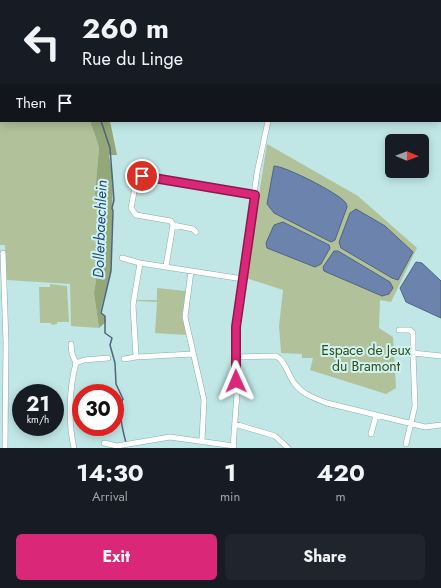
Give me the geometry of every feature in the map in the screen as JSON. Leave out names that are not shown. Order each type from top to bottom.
[{"type":"street","points":[[104,443],[117,446],[128,445],[170,437],[202,440],[233,447],[235,424],[236,327],[255,195],[268,122]]},
{"type":"street","points":[[196,232],[193,229],[173,225],[171,221],[136,215],[132,212],[131,208],[138,177],[142,176],[255,195]]},
{"type":"street","points":[[166,266],[173,225]]},
{"type":"street","points":[[3,253],[3,411],[5,448]]},
{"type":"street","points":[[122,258],[138,261],[140,263],[243,279]]},
{"type":"street","points":[[136,357],[133,305],[140,263]]},
{"type":"street","points":[[191,271],[185,312],[204,400],[202,440]]},
{"type":"street","points":[[399,330],[410,330],[412,333],[415,406],[406,444]]},
{"type":"street","points":[[71,344],[72,354],[76,363],[73,374],[70,432],[74,448]]},
{"type":"street","points":[[413,353],[441,356]]},
{"type":"street","points":[[124,359],[193,354]]},
{"type":"street","points":[[236,357],[276,356],[280,358],[295,385],[303,392],[327,404],[411,425],[425,427],[441,425]]},
{"type":"street","points":[[76,363],[84,360],[108,358]]},
{"type":"street","points":[[371,434],[376,416]]},
{"type":"street","points":[[235,424],[275,436],[288,448]]},
{"type":"green space","points":[[0,122],[90,122],[99,147],[95,194],[105,224],[94,293],[99,328],[71,326],[70,284],[7,280],[5,245],[0,245]]},
{"type":"green space","points":[[90,122],[110,122],[117,155],[109,155],[113,179],[111,270],[100,313],[105,316],[106,322],[99,328],[94,293],[105,224],[95,194],[99,147]]},
{"type":"green space","name":"Espace de Jeux du Bramont","points":[[267,144],[358,196],[417,248],[391,302],[380,300],[379,328],[393,337],[396,388],[386,394],[310,370],[313,358],[302,358],[302,354],[281,353],[279,326],[283,290],[246,278]]},
{"type":"green space","points":[[50,284],[67,286],[69,322],[57,322],[57,324],[52,325],[51,323],[40,323],[39,287],[50,287]]},
{"type":"green space","points":[[157,288],[186,291],[182,315],[186,335],[155,333],[157,302],[137,300],[157,300]]},
{"type":"water","points":[[274,166],[289,170],[311,181],[345,202],[347,207],[335,240],[331,242],[274,213],[267,204]]},
{"type":"water","points":[[356,209],[385,226],[413,252],[398,280],[341,248],[339,242],[350,213]]},
{"type":"water","points":[[283,222],[329,245],[330,248],[321,264],[315,267],[267,248],[266,243],[274,225]]},
{"type":"water","points":[[334,251],[338,251],[390,282],[393,288],[389,294],[382,296],[324,271],[323,267]]},
{"type":"water","points":[[416,262],[422,263],[441,281],[441,318],[406,302],[400,288]]},
{"type":"waterway","name":"Dollerbaechlein","points":[[101,122],[110,148],[114,200],[112,208],[111,271],[101,313],[105,316],[105,333],[112,338],[110,345],[115,363],[116,384],[123,399],[121,403],[121,414],[122,427],[126,443]]},
{"type":"route","points":[[142,176],[255,195],[238,315],[239,319],[236,327],[236,381]]}]
